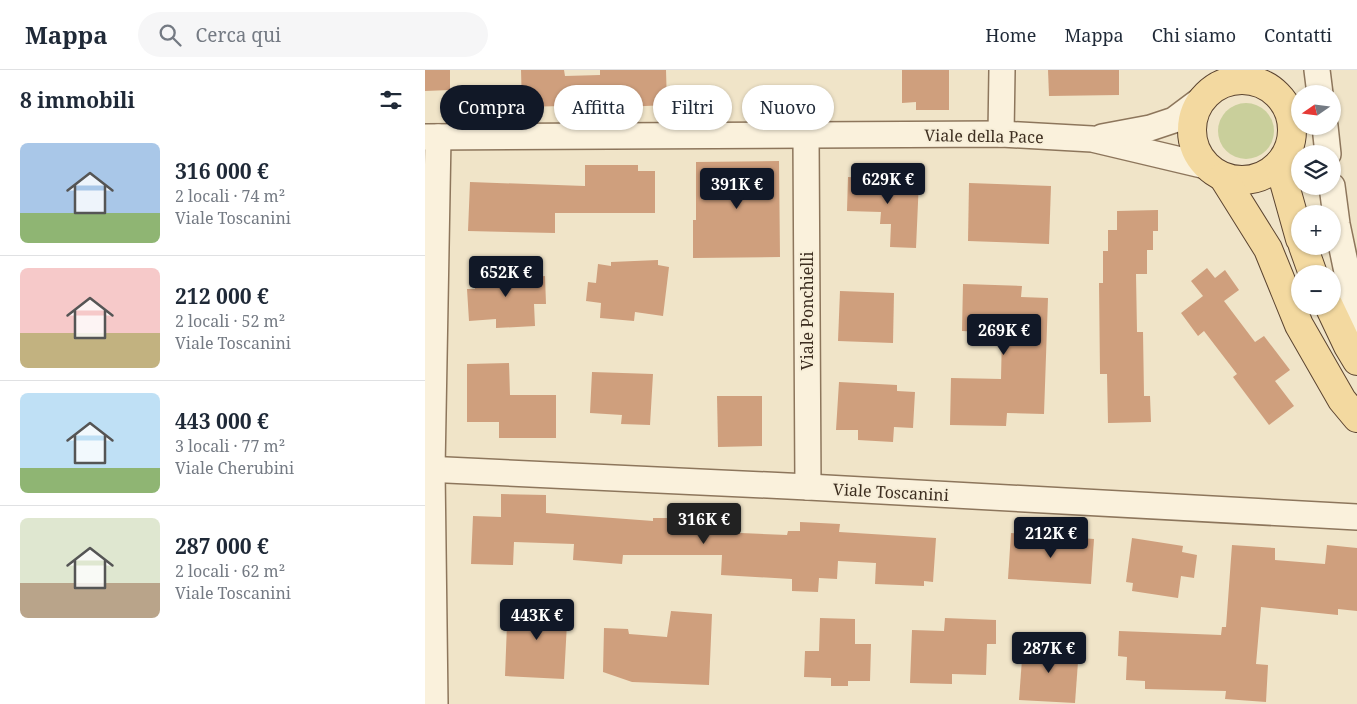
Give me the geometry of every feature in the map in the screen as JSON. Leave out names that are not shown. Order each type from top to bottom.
[{"type":"main road","points":[[1214,171],[1238,180],[1253,180],[1267,174],[1279,164],[1288,150],[1292,133],[1290,116],[1283,100],[1269,79],[1257,82],[1242,79],[1210,86],[1195,112],[1191,126],[1192,140],[1197,154],[1214,171],[1268,249],[1299,325],[1342,400],[1357,418]]},
{"type":"main road","points":[[1279,164],[1291,207]]},
{"type":"main road","points":[[1333,315],[1347,346],[1357,361]]},
{"type":"street","points":[[1001,134],[1002,70]]},
{"type":"street","points":[[1317,70],[1320,85]]},
{"type":"street","name":"Viale della Pace","points":[[1093,139],[1150,128],[1174,120],[1210,86]]},
{"type":"street","name":"Viale della Pace","points":[[432,137],[1001,134],[1093,139],[1214,171]]},
{"type":"street","name":"Viale Ponchielli","points":[[807,136],[808,487]]},
{"type":"street","points":[[432,137],[429,469],[435,704]]},
{"type":"street","points":[[1333,195],[1337,224],[1357,320]]},
{"type":"street","name":"Viale Toscanini","points":[[429,469],[808,487],[1357,517]]},
{"type":"green space","points":[[1241,103],[1251,103],[1266,111],[1272,120],[1274,131],[1272,142],[1266,151],[1251,159],[1241,159],[1230,154],[1223,147],[1218,136],[1218,126],[1223,115],[1230,108]]},
{"type":"building","points":[[425,70],[450,70],[450,85],[440,85],[440,90],[425,91]]},
{"type":"building","points":[[521,70],[564,70],[565,76],[600,75],[600,70],[666,70],[666,85],[653,85],[653,106],[643,106],[643,85],[554,85],[554,106],[544,106],[544,85],[521,85]]},
{"type":"building","points":[[902,70],[949,70],[949,110],[916,110],[916,102],[902,103]]},
{"type":"building","points":[[1048,70],[1119,70],[1119,95],[1049,96]]},
{"type":"building","points":[[779,161],[780,257],[693,258],[693,220],[696,220],[696,162]]},
{"type":"building","points":[[585,165],[638,165],[638,171],[655,171],[655,213],[555,213],[555,233],[468,231],[470,182],[585,186]]},
{"type":"building","points":[[848,177],[919,180],[916,248],[890,247],[891,224],[880,224],[881,212],[847,211]]},
{"type":"building","points":[[969,183],[1051,186],[1049,244],[968,241]]},
{"type":"building","points":[[1158,210],[1158,231],[1153,231],[1153,250],[1147,250],[1147,274],[1136,274],[1137,332],[1143,332],[1144,396],[1150,396],[1151,422],[1108,423],[1107,374],[1100,374],[1099,283],[1103,283],[1103,251],[1108,251],[1108,230],[1117,230],[1117,211]]},
{"type":"building","points":[[658,260],[658,265],[669,267],[663,316],[635,312],[634,321],[600,318],[601,303],[586,301],[588,282],[596,283],[598,264],[611,266],[611,262]]},
{"type":"building","points":[[514,266],[515,278],[545,276],[546,304],[534,304],[535,326],[496,328],[496,319],[469,321],[467,289],[475,289],[474,273],[493,272],[493,267]]},
{"type":"building","points":[[1207,268],[1215,278],[1225,270],[1239,290],[1224,301],[1255,342],[1264,336],[1290,370],[1275,381],[1294,406],[1269,425],[1233,377],[1237,374],[1204,331],[1198,336],[1181,313],[1203,296],[1191,281]]},
{"type":"building","points":[[963,284],[1022,286],[1021,297],[1048,298],[1044,414],[1007,413],[1006,426],[950,425],[951,378],[1001,379],[1002,333],[962,331]]},
{"type":"building","points":[[840,291],[894,293],[893,343],[838,341]]},
{"type":"building","points":[[509,363],[510,395],[556,395],[556,438],[499,438],[499,422],[467,422],[467,364]]},
{"type":"building","points":[[592,372],[653,374],[650,425],[621,424],[622,415],[590,413]]},
{"type":"building","points":[[839,382],[897,385],[897,391],[915,392],[913,428],[894,427],[893,442],[858,440],[858,430],[836,430]]},
{"type":"building","points":[[717,396],[762,396],[762,446],[718,447]]},
{"type":"building","points":[[501,494],[546,495],[546,513],[653,521],[653,518],[672,518],[672,512],[696,512],[696,531],[787,535],[788,531],[800,531],[800,522],[840,524],[839,532],[936,538],[933,582],[924,581],[924,586],[875,584],[876,563],[838,561],[837,579],[819,578],[818,592],[792,591],[792,579],[721,575],[722,555],[623,555],[622,564],[573,560],[574,544],[514,542],[513,565],[471,564],[473,516],[501,517]]},
{"type":"building","points":[[1011,533],[1094,539],[1091,584],[1008,579]]},
{"type":"building","points":[[1132,538],[1183,546],[1182,552],[1197,555],[1194,578],[1181,576],[1178,598],[1132,591],[1133,583],[1126,582]]},
{"type":"building","points":[[1232,545],[1275,548],[1275,560],[1325,564],[1327,545],[1357,548],[1357,611],[1338,609],[1338,615],[1261,607],[1256,664],[1268,665],[1266,702],[1225,699],[1226,691],[1145,689],[1145,681],[1126,680],[1127,657],[1118,656],[1119,631],[1221,635],[1222,627],[1226,627]]},
{"type":"building","points":[[516,602],[568,604],[564,679],[505,676],[507,624],[515,624]]},
{"type":"building","points":[[671,611],[712,614],[709,685],[632,682],[603,672],[604,628],[628,629],[629,634],[667,637]]},
{"type":"building","points":[[820,618],[855,619],[855,644],[871,644],[870,681],[848,681],[848,686],[831,686],[831,678],[804,677],[805,651],[819,651]]},
{"type":"building","points":[[945,618],[996,620],[996,644],[987,644],[986,675],[952,674],[952,684],[910,683],[912,630],[944,631]]},
{"type":"building","points":[[1023,645],[1079,648],[1075,703],[1019,700]]}]
